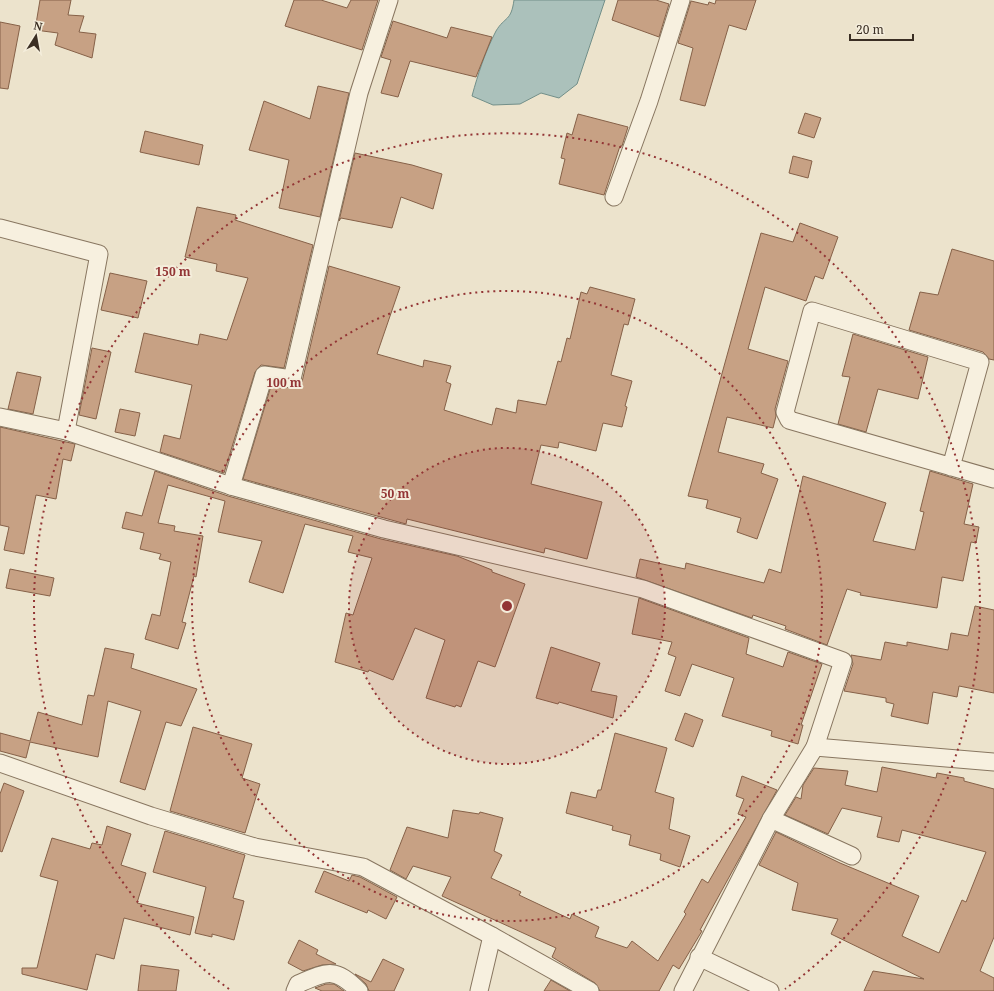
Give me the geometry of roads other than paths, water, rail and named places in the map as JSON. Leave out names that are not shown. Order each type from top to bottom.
[{"type":"street","points":[[231,486],[264,374],[292,379],[359,93],[389,0]]},
{"type":"street","points":[[614,197],[649,101],[681,0]]},
{"type":"street","points":[[0,228],[99,254],[66,431]]},
{"type":"street","points":[[951,467],[980,362],[812,311],[785,412],[789,420],[951,467],[994,479]]},
{"type":"street","points":[[0,417],[66,431],[231,486],[384,529],[643,589],[843,661],[815,747],[771,819],[683,991]]},
{"type":"street","points":[[815,747],[994,762]]},
{"type":"street","points":[[0,764],[151,816],[255,847],[363,867],[492,936],[590,991]]},
{"type":"street","points":[[771,819],[852,856]]},
{"type":"street","points":[[480,991],[492,936]]},
{"type":"street","points":[[700,957],[770,991]]},
{"type":"street","points":[[295,991],[298,984],[324,973],[345,977],[359,991]]},
{"type":"water","points":[[514,0],[605,0],[577,84],[559,98],[541,93],[520,104],[493,105],[472,96],[488,47],[499,26],[509,16]]}]
